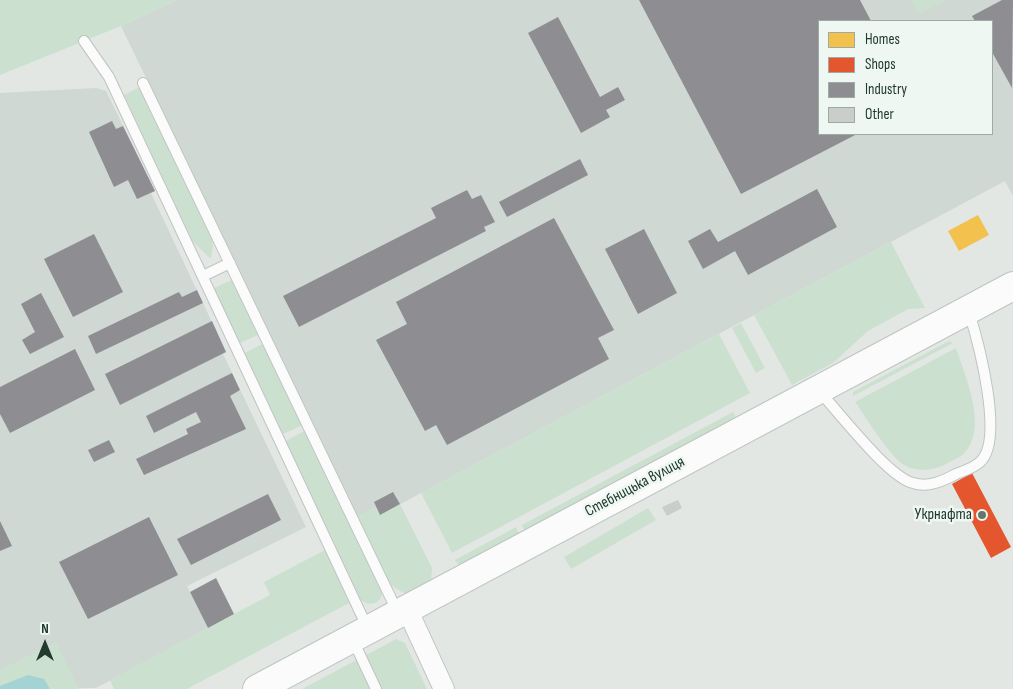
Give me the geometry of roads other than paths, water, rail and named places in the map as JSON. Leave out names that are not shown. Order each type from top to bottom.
[{"type":"street","name":"Стебницька вулиця","points":[[257,689],[1013,286]]},
{"type":"street","points":[[403,611],[444,689]]},
{"type":"lane","points":[[84,41],[109,77],[203,276],[360,634],[376,689]]},
{"type":"lane","points":[[143,83],[403,611]]},
{"type":"lane","points":[[203,276],[230,263]]},
{"type":"lane","points":[[818,390],[890,469],[912,484],[937,484],[980,462],[987,448],[990,433],[985,371],[968,310]]},
{"type":"water","points":[[28,675],[44,679],[50,689],[0,689],[0,686]]},
{"type":"place","name":"Укрнафта","points":[[982,515]]}]
